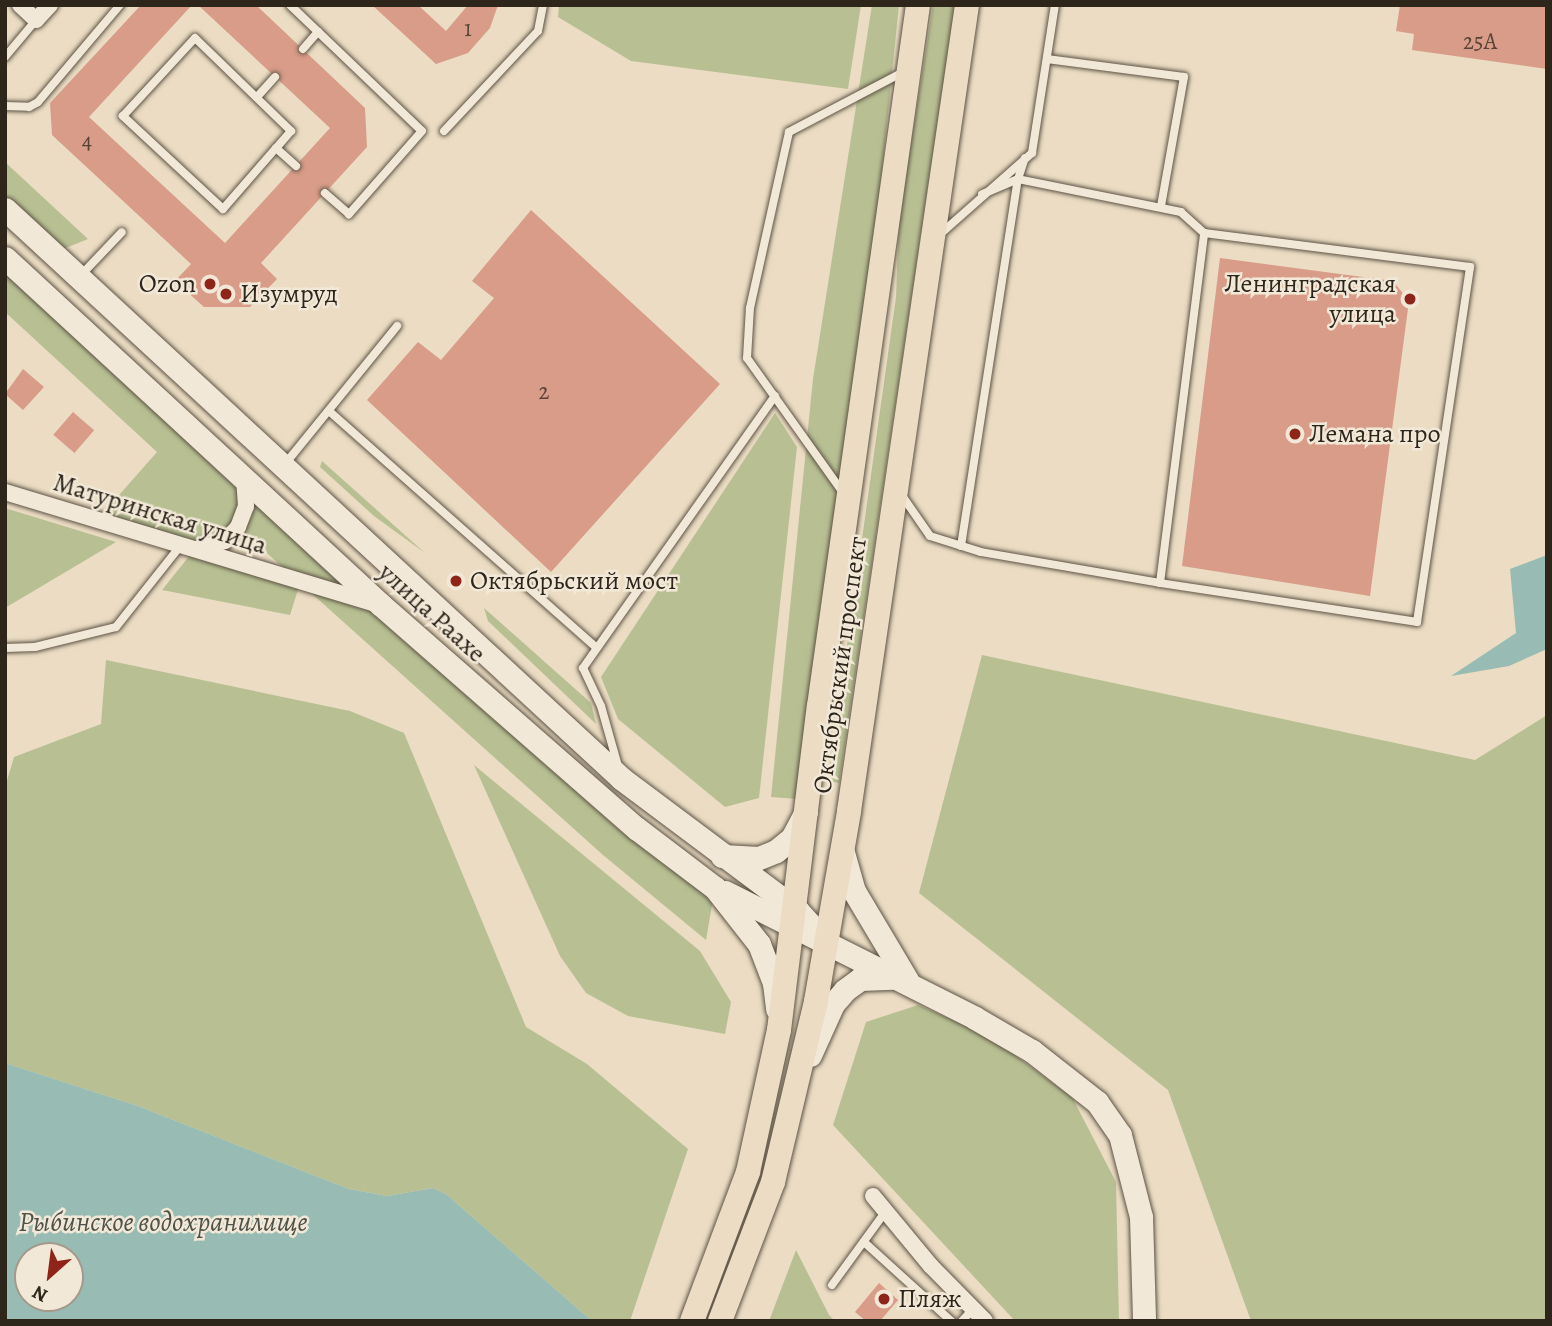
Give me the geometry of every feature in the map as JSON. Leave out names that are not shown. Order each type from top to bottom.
[{"type":"main road","name":"Октябрьский проспект","points":[[692,1321],[748,1172],[779,1030],[811,799],[800,775],[814,653],[829,637],[918,5]]},
{"type":"main road","name":"Октябрьский проспект","points":[[720,1321],[773,1182],[797,1086],[827,943],[851,798],[967,5]]},
{"type":"main road","name":"улица Раахе","points":[[5,209],[622,779],[827,943]]},
{"type":"main road","name":"улица Раахе","points":[[5,258],[381,605],[636,828],[715,888],[759,944],[774,984],[779,1030]]},
{"type":"main road","points":[[720,855],[760,858],[776,852],[792,838],[811,799],[851,798]]},
{"type":"main road","points":[[842,849],[854,891],[906,980]]},
{"type":"main road","points":[[715,888],[795,919]]},
{"type":"main road","points":[[827,943],[906,980],[1032,1051],[1097,1102],[1120,1135],[1141,1217],[1144,1321]]},
{"type":"main road","points":[[797,1086],[833,1004],[845,990],[860,979],[878,976],[906,980]]},
{"type":"street","points":[[20,5],[37,20],[50,5]]},
{"type":"street","points":[[188,547],[225,541],[238,527],[246,506],[244,479]]},
{"type":"street","name":"Матуринская улица","points":[[5,492],[300,583],[381,605]]},
{"type":"street","points":[[873,1196],[968,1315],[985,1321]]},
{"type":"lane","points":[[5,106],[29,107],[38,102],[120,5]]},
{"type":"lane","points":[[289,5],[422,131],[349,214],[325,193]]},
{"type":"lane","points":[[444,131],[538,31],[542,5]]},
{"type":"lane","points":[[933,240],[982,194],[1032,153],[1055,5]]},
{"type":"lane","points":[[5,57],[37,20]]},
{"type":"lane","points":[[303,48],[318,32]]},
{"type":"lane","points":[[195,38],[291,131],[276,148],[223,209],[123,116],[195,38]]},
{"type":"lane","points":[[1047,59],[1184,77],[1161,206]]},
{"type":"lane","points":[[848,500],[747,358],[750,308],[789,132],[908,69]]},
{"type":"lane","points":[[257,97],[275,77]]},
{"type":"lane","points":[[276,148],[296,166]]},
{"type":"lane","points":[[961,546],[1018,179],[1026,158]]},
{"type":"lane","points":[[897,480],[906,506],[930,536],[961,546],[1160,583],[1417,622],[1470,267],[1203,233],[1181,212],[1161,206],[1018,179],[982,194]]},
{"type":"lane","points":[[79,278],[122,232]]},
{"type":"lane","points":[[1160,583],[1203,233]]},
{"type":"lane","points":[[283,466],[330,412],[397,326]]},
{"type":"lane","points":[[622,779],[601,706],[583,668],[775,396]]},
{"type":"lane","points":[[330,412],[597,648]]},
{"type":"lane","points":[[5,648],[36,647],[116,627],[188,547]]},
{"type":"lane","points":[[832,1285],[886,1211]]},
{"type":"lane","points":[[864,1242],[951,1321]]},
{"type":"green space","points":[[559,5],[861,5],[848,89],[631,61],[558,17]]},
{"type":"green space","points":[[872,5],[899,5],[864,346],[798,799],[771,797],[813,379]]},
{"type":"green space","points":[[933,5],[955,5],[839,783],[828,781],[896,297],[899,220]]},
{"type":"green space","points":[[5,162],[88,239],[53,253],[5,209]]},
{"type":"green space","points":[[5,258],[715,888],[706,940],[603,855],[300,583],[290,615],[162,590],[194,550],[98,519],[157,452],[5,312]],"holes":[[[238,527],[298,581],[197,549]]]},
{"type":"green space","points":[[775,413],[797,447],[759,798],[725,807],[618,719],[601,677]]},
{"type":"green space","points":[[322,461],[425,553],[374,516],[320,467]]},
{"type":"green space","points":[[5,508],[116,542],[5,608]]},
{"type":"green space","points":[[484,608],[591,703],[596,724],[488,621]]},
{"type":"green space","points":[[982,655],[1475,760],[1547,715],[1547,1321],[1251,1321],[1168,1090],[919,893]]},
{"type":"green space","points":[[106,660],[350,711],[404,733],[526,1027],[587,1064],[688,1149],[630,1321],[592,1321],[446,1194],[433,1188],[387,1196],[349,1189],[138,1106],[5,1063],[5,787],[14,757],[101,724]]},
{"type":"green space","points":[[474,765],[700,951],[731,1002],[725,1034],[628,1016],[586,993],[560,956]]},
{"type":"green space","points":[[918,1005],[986,1034],[1072,1097],[1116,1182],[1119,1321],[1015,1321],[833,1125],[866,1022]]},
{"type":"green space","points":[[796,1250],[829,1315],[835,1321],[769,1321]]},
{"type":"water","points":[[1547,555],[1547,649],[1509,666],[1451,676],[1516,633],[1510,569]]},
{"type":"water","name":"Рыбинское водохранилище","points":[[5,1063],[138,1106],[349,1189],[387,1196],[433,1188],[446,1194],[592,1321],[5,1321]]},
{"type":"building","points":[[141,5],[192,5],[89,117],[225,243],[330,128],[198,5],[256,5],[365,108],[367,147],[261,263],[277,279],[250,307],[204,307],[175,281],[191,264],[52,135],[50,103]]},
{"type":"building","points":[[372,5],[418,5],[446,31],[468,5],[498,5],[490,28],[468,53],[436,64]]},
{"type":"building","points":[[1400,5],[1547,5],[1547,69],[1412,50],[1414,34],[1396,31]]},
{"type":"building","points":[[531,210],[720,384],[551,572],[367,400],[418,342],[441,360],[494,298],[472,281]]},
{"type":"building","name":"Лемана про","points":[[1220,258],[1393,281],[1409,301],[1370,596],[1182,566]]},
{"type":"building","points":[[23,369],[44,387],[23,410],[5,394]]},
{"type":"building","points":[[73,412],[94,430],[74,453],[53,435]]},
{"type":"building","points":[[879,1283],[898,1300],[880,1321],[866,1321],[855,1312]]},
{"type":"place","name":"Ozon","points":[[210,284]]},
{"type":"place","name":"Изумруд","points":[[226,294]]},
{"type":"place","name":"Ленинградская улица","points":[[1410,299]]},
{"type":"place","name":"Лемана про","points":[[1295,434]]},
{"type":"place","name":"Октябрьский мост","points":[[456,581]]},
{"type":"place","name":"Пляж","points":[[884,1299]]}]
